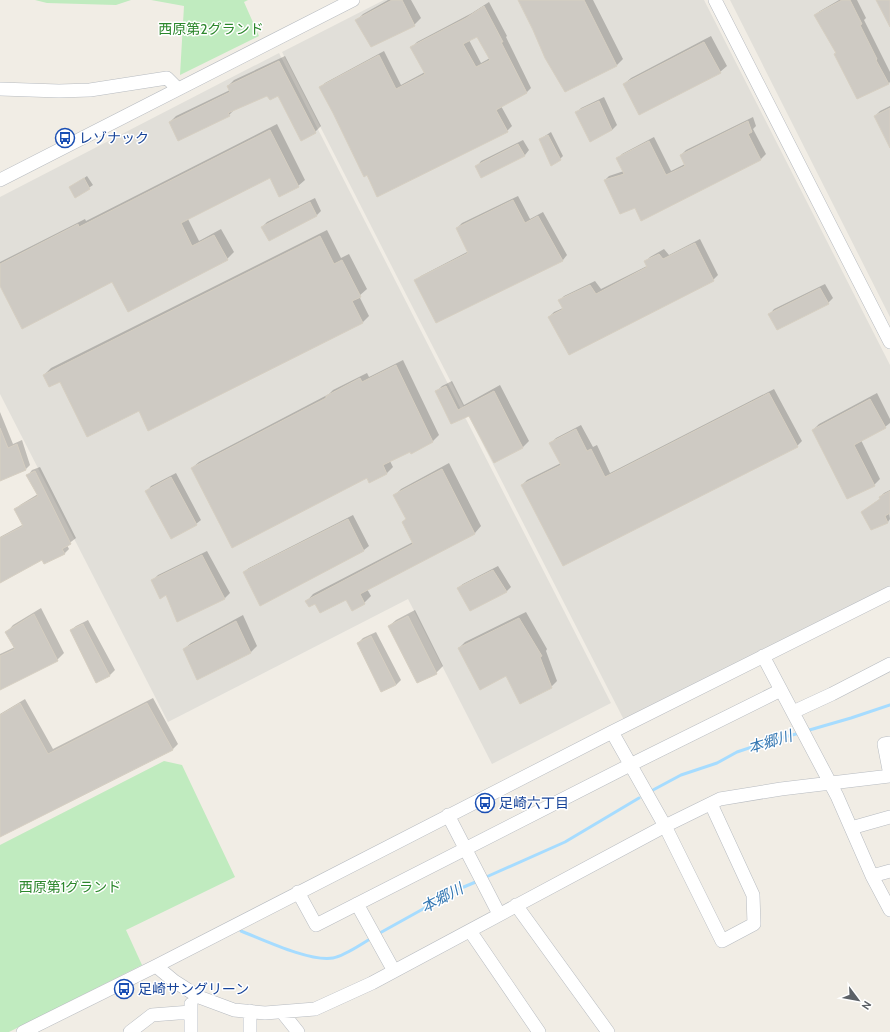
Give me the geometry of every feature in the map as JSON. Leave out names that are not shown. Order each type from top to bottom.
[{"type":"street","points":[[0,180],[353,0]]},
{"type":"street","points":[[715,0],[890,342]]},
{"type":"street","points":[[0,89],[59,91],[90,90],[167,78],[178,89]]},
{"type":"street","points":[[24,1032],[156,966],[448,815],[890,592]]},
{"type":"street","points":[[763,656],[830,783],[872,876],[890,910]]},
{"type":"street","points":[[796,718],[832,694],[890,664]]},
{"type":"street","points":[[298,892],[316,925],[781,690]]},
{"type":"street","points":[[612,732],[665,826],[722,941],[754,924],[753,895],[711,804]]},
{"type":"street","points":[[156,966],[190,992],[199,997],[234,1010],[265,1013],[315,1009],[372,983],[665,826],[720,799],[744,794],[890,776],[884,744],[890,743]]},
{"type":"street","points":[[448,815],[499,914]]},
{"type":"street","points":[[851,828],[890,817]]},
{"type":"street","points":[[872,876],[890,871]]},
{"type":"street","points":[[357,904],[394,971]]},
{"type":"street","points":[[516,905],[608,1032]]},
{"type":"street","points":[[470,931],[540,1032]]},
{"type":"street","points":[[190,992],[191,1032]]},
{"type":"street","points":[[250,1011],[250,1032]]},
{"type":"street","points":[[130,1032],[152,1015],[191,1012]]},
{"type":"street","points":[[282,1012],[298,1032]]},
{"type":"shaded area","points":[[384,0],[704,0],[890,365],[890,586],[624,720],[282,52]]},
{"type":"shaded area","points":[[730,0],[890,0],[890,317]]},
{"type":"shaded area","points":[[279,53],[611,703],[492,764],[408,599],[168,722],[0,394],[0,197]]},
{"type":"green space","name":"西原第2グランド","points":[[35,0],[131,0],[116,5],[47,3]]},
{"type":"green space","name":"西原第2グランド","points":[[151,0],[248,0],[244,2],[259,36],[180,75],[184,6]]},
{"type":"green space","name":"西原第1グランド","points":[[164,761],[182,765],[235,877],[126,930],[142,965],[9,1032],[0,1032],[0,845]]},
{"type":"building","points":[[392,0],[402,0],[415,26],[371,47],[355,20]]},
{"type":"building","points":[[518,0],[584,0],[617,66],[565,92],[545,58]]},
{"type":"building","points":[[842,0],[850,0],[862,24],[860,25],[877,59],[876,60],[889,84],[857,99],[834,54],[836,53],[814,15]]},
{"type":"building","points":[[876,0],[890,0],[890,27]]},
{"type":"building","points":[[484,6],[527,93],[496,110],[508,132],[377,197],[367,175],[364,177],[319,87],[379,55],[396,89],[425,74],[410,47],[466,18]],"holes":[[[477,37],[490,60],[476,67],[463,44]]]},
{"type":"building","points":[[704,42],[721,73],[639,115],[623,84]]},
{"type":"building","points":[[279,61],[316,133],[301,141],[278,96],[270,100],[267,96],[228,113],[230,116],[178,141],[169,122],[230,92],[227,86]]},
{"type":"building","points":[[599,101],[612,130],[590,142],[575,112]]},
{"type":"building","points":[[890,108],[890,148],[874,116]]},
{"type":"building","points":[[748,121],[752,132],[748,134],[761,160],[641,221],[635,208],[620,214],[604,180],[624,174],[616,158],[649,141],[666,175],[685,166],[680,155]]},
{"type":"building","points":[[270,130],[299,187],[279,197],[270,178],[181,223],[192,246],[214,235],[228,260],[128,312],[112,282],[22,329],[0,286],[0,264],[78,224],[79,227]]},
{"type":"building","points":[[548,135],[561,160],[551,166],[539,139]]},
{"type":"building","points":[[518,144],[525,156],[481,178],[475,166]]},
{"type":"building","points":[[84,178],[90,189],[75,198],[69,187]]},
{"type":"building","points":[[513,200],[525,223],[538,216],[563,261],[436,323],[414,280],[468,253],[456,228]]},
{"type":"building","points":[[310,202],[317,216],[269,241],[261,227]]},
{"type":"building","points":[[320,236],[334,264],[342,260],[361,297],[352,301],[363,323],[148,431],[139,411],[87,437],[60,382],[49,387],[43,375]]},
{"type":"building","points":[[695,243],[714,281],[569,355],[548,317],[563,309],[558,300],[590,285],[596,294],[647,267],[644,261],[659,254],[663,259]]},
{"type":"building","points":[[820,288],[829,304],[777,330],[768,314]]},
{"type":"building","points":[[396,365],[433,442],[411,454],[410,452],[383,465],[387,474],[369,483],[367,478],[232,548],[191,468],[326,398],[326,396],[360,378],[362,382]]},
{"type":"building","points":[[446,386],[458,410],[494,391],[523,448],[494,463],[469,416],[451,424],[435,391]]},
{"type":"building","points":[[769,393],[798,447],[563,566],[521,485],[561,465],[549,443],[576,429],[587,451],[591,449],[605,477]]},
{"type":"building","points":[[870,399],[886,428],[854,445],[875,486],[847,499],[812,430]]},
{"type":"building","points":[[0,428],[8,448],[17,444],[26,470],[0,481]]},
{"type":"building","points":[[442,469],[475,534],[360,594],[365,604],[352,611],[346,600],[320,613],[315,604],[309,607],[305,601],[413,544],[402,522],[406,519],[393,495]]},
{"type":"building","points":[[35,471],[71,544],[62,549],[65,554],[44,564],[42,560],[0,583],[0,538],[23,526],[14,509],[38,496],[26,475]]},
{"type":"building","points":[[171,477],[197,525],[171,539],[145,491]]},
{"type":"building","points":[[890,491],[890,513],[885,516],[888,523],[871,530],[861,512],[880,499],[879,497]]},
{"type":"building","points":[[348,519],[364,551],[260,606],[243,572]]},
{"type":"building","points":[[202,555],[225,599],[177,622],[166,595],[160,599],[151,580]]},
{"type":"building","points":[[493,570],[507,592],[470,611],[457,588]]},
{"type":"building","points":[[34,614],[58,661],[0,690],[0,656],[15,649],[5,632]]},
{"type":"building","points":[[408,616],[437,674],[417,683],[388,626]]},
{"type":"building","points":[[519,618],[542,656],[540,657],[552,688],[520,704],[506,676],[480,690],[458,648]]},
{"type":"building","points":[[236,621],[251,653],[197,680],[183,649]]},
{"type":"building","points":[[83,624],[110,676],[96,683],[70,630]]},
{"type":"building","points":[[371,636],[396,685],[381,692],[357,643]]},
{"type":"building","points":[[20,703],[48,754],[147,703],[173,750],[0,837],[0,715]]},
{"type":"waterway","name":"本郷川","points":[[806,731],[890,705]]},
{"type":"waterway","name":"本郷川","points":[[653,790],[681,775],[717,763],[737,752],[800,733]]},
{"type":"waterway","name":"本郷川","points":[[484,878],[565,842],[639,798]]},
{"type":"waterway","name":"本郷川","points":[[378,934],[459,889],[478,881]]},
{"type":"waterway","name":"本郷川","points":[[241,931],[300,954],[323,958],[333,958],[343,955],[372,938]]},
{"type":"place","name":"レゾナック","points":[[65,138]]},
{"type":"place","name":"足崎六丁目","points":[[485,803]]},
{"type":"place","name":"足崎サングリーン","points":[[124,989]]}]
